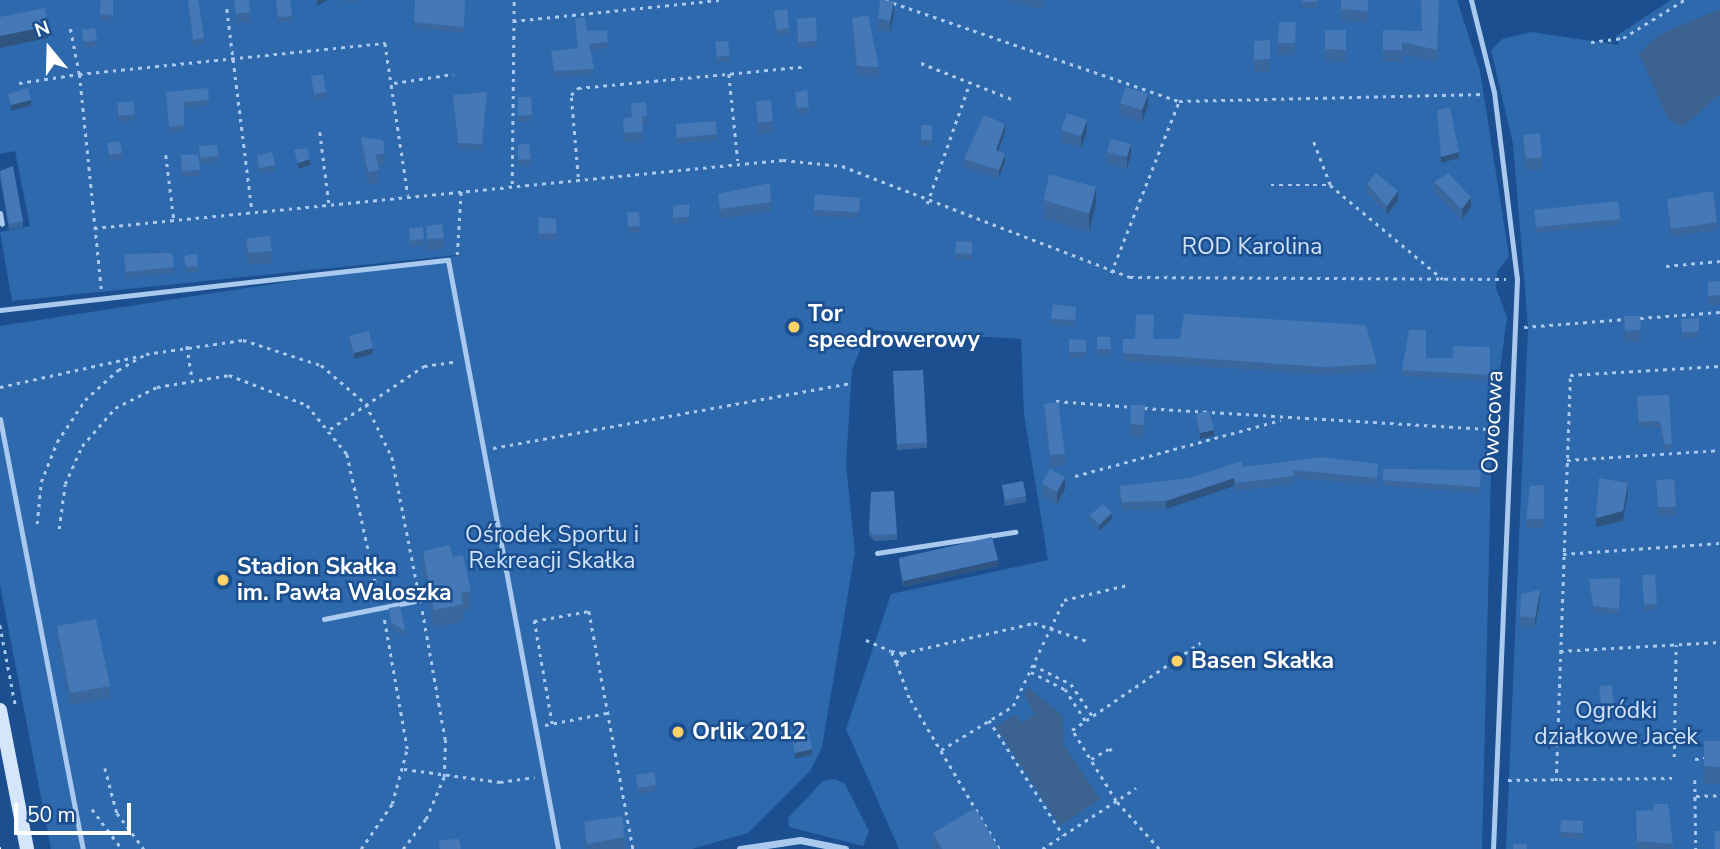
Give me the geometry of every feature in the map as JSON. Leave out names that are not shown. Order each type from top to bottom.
[{"type":"main road","points":[[0,710],[27,849]]},
{"type":"street","points":[[740,849],[800,840],[845,849]]},
{"type":"lane","name":"Owocowa","points":[[1471,0],[1494,92],[1517,279],[1493,849]]},
{"type":"lane","points":[[0,213],[2,224]]},
{"type":"lane","points":[[0,310],[448,260],[558,849]]},
{"type":"lane","points":[[0,419],[83,849]]},
{"type":"lane","points":[[877,553],[1015,532]]},
{"type":"lane","points":[[324,619],[420,600]]},
{"type":"path","points":[[512,184],[514,0]]},
{"type":"path","points":[[513,21],[719,0]]},
{"type":"path","points":[[885,0],[1179,101],[1494,92]]},
{"type":"path","points":[[1591,42],[1623,38],[1684,0]]},
{"type":"path","points":[[227,9],[252,212]]},
{"type":"path","points":[[70,28],[79,74],[102,299]]},
{"type":"path","points":[[19,83],[79,74],[385,43],[394,83],[408,195]]},
{"type":"path","points":[[921,63],[1014,100]]},
{"type":"path","points":[[578,177],[571,95],[578,88],[802,67]]},
{"type":"path","points":[[394,83],[453,74]]},
{"type":"path","points":[[729,74],[738,162]]},
{"type":"path","points":[[927,204],[970,82]]},
{"type":"path","points":[[1111,273],[1179,101]]},
{"type":"path","points":[[320,132],[329,203]]},
{"type":"path","points":[[1312,138],[1330,185],[1444,280]]},
{"type":"path","points":[[166,155],[174,220]]},
{"type":"path","points":[[94,228],[738,162],[842,166],[909,190],[927,204],[1111,273],[1517,279]]},
{"type":"path","points":[[1270,185],[1330,185]]},
{"type":"path","points":[[448,260],[460,253],[461,190]]},
{"type":"path","points":[[1666,266],[1720,261]]},
{"type":"path","points":[[1515,327],[1720,312]]},
{"type":"path","points":[[0,387],[187,345],[243,340],[283,349],[321,365],[366,404],[391,457],[445,740],[444,777],[426,819],[403,849]]},
{"type":"path","points":[[187,345],[192,377]]},
{"type":"path","points":[[37,524],[41,482],[57,442],[85,400],[146,354]]},
{"type":"path","points":[[330,429],[424,366],[466,360]]},
{"type":"path","points":[[1556,781],[1570,375],[1720,366]]},
{"type":"path","points":[[59,529],[65,484],[99,424],[134,396],[192,377],[256,381],[307,405],[330,429],[358,486],[405,722],[404,769],[381,826],[361,849]]},
{"type":"path","points":[[483,450],[849,383]]},
{"type":"path","points":[[1056,401],[1285,419],[1511,431]]},
{"type":"path","points":[[1075,476],[1285,419]]},
{"type":"path","points":[[1567,460],[1720,450]]},
{"type":"path","points":[[1563,554],[1720,543]]},
{"type":"path","points":[[941,751],[1013,706],[1064,600],[1127,585]]},
{"type":"path","points":[[552,724],[534,621],[589,611],[633,849]]},
{"type":"path","points":[[866,640],[902,653],[1034,623],[1087,641]]},
{"type":"path","points":[[1560,652],[1720,642]]},
{"type":"path","points":[[1159,849],[1116,800],[1072,730],[1200,643]]},
{"type":"path","points":[[1674,757],[1676,644]]},
{"type":"path","points":[[891,651],[941,751],[999,849]]},
{"type":"path","points":[[896,663],[902,653]]},
{"type":"path","points":[[1033,665],[1071,684],[1093,717]]},
{"type":"path","points":[[1029,671],[1065,689],[1086,722]]},
{"type":"path","points":[[534,727],[608,713]]},
{"type":"path","points":[[989,720],[1063,835]]},
{"type":"path","points":[[1091,760],[1110,748],[1113,754]]},
{"type":"path","points":[[1695,759],[1720,757]]},
{"type":"path","points":[[105,768],[117,813],[144,849]]},
{"type":"path","points":[[404,769],[444,777],[523,779]]},
{"type":"path","points":[[1496,780],[1672,778]]},
{"type":"path","points":[[1695,780],[1696,849]]},
{"type":"path","points":[[1042,849],[1136,788]]},
{"type":"path","points":[[1696,796],[1720,795]]},
{"type":"path","points":[[92,808],[122,849]]},
{"type":"path","points":[[965,815],[975,809]]},
{"type":"green space","points":[[0,0],[1457,0],[1480,71],[1509,256],[1497,272],[1496,288],[1507,317],[1492,430],[1482,849],[899,849],[846,729],[891,594],[1048,560],[1024,414],[1021,339],[868,330],[852,370],[846,464],[855,552],[822,747],[811,770],[748,833],[692,849],[51,849],[0,585],[0,326],[468,254],[12,301],[0,232],[30,226],[15,151],[0,154]]},
{"type":"green space","name":"Ogródki działkowe Jacek","points":[[1671,0],[1720,0],[1720,849],[1506,849],[1528,326],[1513,144],[1491,50],[1502,39],[1531,32],[1619,45],[1616,36]]},
{"type":"green space","points":[[835,779],[845,784],[869,831],[863,846],[789,827],[788,818],[823,781]]},
{"type":"shaded area","points":[[1720,9],[1720,94],[1683,127],[1668,119],[1639,53],[1661,34]]},
{"type":"shaded area","points":[[1028,687],[1063,716],[1064,745],[1100,799],[1060,826],[996,727],[1015,714],[1021,723],[1035,714],[1024,695]]},
{"type":"building","points":[[101,0],[113,0],[113,15],[100,14]]},
{"type":"building","points":[[188,0],[198,0],[204,38],[193,40]]},
{"type":"building","points":[[234,0],[249,0],[250,12],[236,14]]},
{"type":"building","points":[[276,0],[290,0],[292,16],[278,17]]},
{"type":"building","points":[[415,0],[465,0],[464,27],[414,22]]},
{"type":"building","points":[[880,0],[894,1],[890,21],[878,18]]},
{"type":"building","points":[[1341,0],[1368,0],[1368,11],[1341,9]]},
{"type":"building","points":[[1421,0],[1439,0],[1437,50],[1402,42],[1402,50],[1383,50],[1383,30],[1422,31]]},
{"type":"building","points":[[45,8],[48,26],[0,36],[0,17]]},
{"type":"building","points":[[787,9],[789,28],[777,30],[774,11]]},
{"type":"building","points":[[868,15],[879,67],[857,66],[852,18]]},
{"type":"building","points":[[585,17],[587,31],[607,30],[608,42],[589,44],[594,69],[554,71],[551,51],[578,48],[575,19]]},
{"type":"building","points":[[816,17],[817,41],[798,42],[797,19]]},
{"type":"building","points":[[1279,22],[1296,22],[1295,43],[1278,43]]},
{"type":"building","points":[[95,28],[97,40],[84,42],[82,30]]},
{"type":"building","points":[[1325,30],[1346,30],[1346,50],[1325,49]]},
{"type":"building","points":[[1270,40],[1270,59],[1254,60],[1254,41]]},
{"type":"building","points":[[728,41],[730,55],[717,57],[715,42]]},
{"type":"building","points":[[323,74],[326,92],[314,94],[311,76]]},
{"type":"building","points":[[1126,87],[1148,94],[1142,110],[1120,103]]},
{"type":"building","points":[[28,88],[31,100],[11,105],[8,94]]},
{"type":"building","points":[[208,88],[209,100],[184,102],[184,125],[169,127],[166,92]]},
{"type":"building","points":[[807,90],[809,107],[797,108],[795,92]]},
{"type":"building","points":[[487,92],[482,144],[458,143],[453,95]]},
{"type":"building","points":[[518,97],[531,97],[532,115],[518,116]]},
{"type":"building","points":[[771,100],[773,121],[758,123],[756,101]]},
{"type":"building","points":[[133,101],[135,114],[119,116],[117,103]]},
{"type":"building","points":[[646,102],[647,116],[632,117],[631,103]]},
{"type":"building","points":[[1450,107],[1459,152],[1441,157],[1437,110]]},
{"type":"building","points":[[1067,113],[1087,120],[1081,136],[1061,130]]},
{"type":"building","points":[[984,115],[1005,124],[996,150],[1005,154],[999,170],[964,159]]},
{"type":"building","points":[[642,116],[643,131],[624,133],[623,118]]},
{"type":"building","points":[[716,121],[717,134],[677,138],[676,124]]},
{"type":"building","points":[[921,125],[932,125],[932,140],[921,140]]},
{"type":"building","points":[[1540,133],[1542,157],[1526,159],[1523,135]]},
{"type":"building","points":[[361,137],[383,140],[385,153],[376,155],[379,170],[368,172]]},
{"type":"building","points":[[1111,139],[1131,144],[1127,157],[1107,152]]},
{"type":"building","points":[[120,141],[122,153],[109,155],[107,143]]},
{"type":"building","points":[[529,143],[531,159],[518,160],[518,145]]},
{"type":"building","points":[[217,145],[218,156],[200,158],[199,146]]},
{"type":"building","points":[[307,148],[310,159],[298,163],[294,150]]},
{"type":"building","points":[[272,152],[275,165],[259,168],[257,155]]},
{"type":"building","points":[[198,154],[200,170],[182,171],[181,155]]},
{"type":"building","points":[[13,166],[23,221],[9,224],[0,171]]},
{"type":"building","points":[[1376,173],[1398,191],[1387,206],[1367,184]]},
{"type":"building","points":[[1448,173],[1471,197],[1462,209],[1434,182]]},
{"type":"building","points":[[1049,174],[1096,187],[1089,214],[1044,200]]},
{"type":"building","points":[[770,183],[771,202],[720,209],[718,194]]},
{"type":"building","points":[[1713,191],[1717,222],[1671,229],[1667,199]]},
{"type":"building","points":[[815,194],[860,198],[859,212],[814,210]]},
{"type":"building","points":[[1618,201],[1620,219],[1536,227],[1534,210]]},
{"type":"building","points":[[689,204],[689,217],[673,218],[673,206]]},
{"type":"building","points":[[627,212],[639,212],[640,226],[628,227]]},
{"type":"building","points":[[538,217],[556,219],[557,233],[539,234]]},
{"type":"building","points":[[442,224],[444,238],[427,239],[426,226]]},
{"type":"building","points":[[423,227],[424,239],[410,241],[409,228]]},
{"type":"building","points":[[270,236],[272,251],[248,253],[246,239]]},
{"type":"building","points":[[956,241],[972,242],[972,254],[955,253]]},
{"type":"building","points":[[172,253],[174,267],[126,272],[124,254]]},
{"type":"building","points":[[197,254],[198,266],[186,267],[184,256]]},
{"type":"building","points":[[1720,281],[1720,295],[1708,296],[1708,282]]},
{"type":"building","points":[[1053,304],[1076,307],[1075,320],[1051,319]]},
{"type":"building","points":[[1184,314],[1366,325],[1377,364],[1325,367],[1123,353],[1123,339],[1135,339],[1136,315],[1154,315],[1153,339],[1180,339]]},
{"type":"building","points":[[1624,316],[1640,316],[1641,330],[1625,331]]},
{"type":"building","points":[[1699,318],[1699,331],[1682,333],[1681,319]]},
{"type":"building","points":[[1409,330],[1426,330],[1426,358],[1453,358],[1453,346],[1490,347],[1490,375],[1402,370]]},
{"type":"building","points":[[369,331],[373,348],[354,353],[349,336]]},
{"type":"building","points":[[1097,337],[1110,337],[1111,349],[1097,349]]},
{"type":"building","points":[[1069,339],[1086,340],[1086,352],[1069,352]]},
{"type":"building","points":[[923,370],[927,442],[897,444],[893,371]]},
{"type":"building","points":[[1669,395],[1672,444],[1665,445],[1660,421],[1639,422],[1637,396]]},
{"type":"building","points":[[1058,402],[1065,454],[1050,455],[1044,404]]},
{"type":"building","points":[[1131,405],[1145,405],[1144,425],[1130,424]]},
{"type":"building","points":[[1209,411],[1214,430],[1200,433],[1196,414]]},
{"type":"building","points":[[1321,457],[1378,464],[1377,478],[1293,470],[1294,476],[1236,483],[1234,478],[1166,501],[1122,502],[1119,486],[1190,478],[1242,461],[1243,467]]},
{"type":"building","points":[[1050,469],[1065,477],[1057,492],[1042,484]]},
{"type":"building","points":[[1383,469],[1481,470],[1480,487],[1383,480]]},
{"type":"building","points":[[1599,478],[1628,483],[1623,511],[1596,518]]},
{"type":"building","points":[[1674,479],[1676,507],[1658,507],[1656,480]]},
{"type":"building","points":[[1023,481],[1026,496],[1005,500],[1002,485]]},
{"type":"building","points":[[1544,485],[1544,519],[1526,519],[1530,486]]},
{"type":"building","points":[[894,491],[897,534],[874,535],[869,529],[871,492]]},
{"type":"building","points":[[1103,504],[1112,513],[1099,525],[1090,515]]},
{"type":"building","points":[[992,537],[998,560],[903,581],[899,558]]},
{"type":"building","points":[[450,545],[453,557],[463,555],[471,591],[461,593],[463,604],[434,610],[423,551]]},
{"type":"building","points":[[1655,574],[1657,604],[1644,605],[1642,575]]},
{"type":"building","points":[[1620,578],[1619,609],[1593,606],[1589,579]]},
{"type":"building","points":[[1540,590],[1535,618],[1520,616],[1521,594]]},
{"type":"building","points":[[400,606],[405,631],[391,622],[389,608]]},
{"type":"building","points":[[96,619],[110,686],[70,693],[57,626]]},
{"type":"building","points":[[1612,685],[1614,705],[1601,706],[1599,686]]},
{"type":"building","points":[[808,729],[812,749],[795,753],[791,732]]},
{"type":"building","points":[[1704,741],[1720,741],[1720,767],[1704,766]]},
{"type":"building","points":[[654,772],[656,785],[638,788],[636,775]]},
{"type":"building","points":[[1654,804],[1668,804],[1673,844],[1637,841],[1636,811],[1654,810]]},
{"type":"building","points":[[975,808],[999,849],[942,849],[933,833]]},
{"type":"building","points":[[622,816],[625,837],[587,844],[584,822]]},
{"type":"building","points":[[1561,820],[1583,821],[1583,833],[1560,832]]},
{"type":"building","points":[[1714,831],[1720,831],[1720,849],[1715,849]]},
{"type":"building","points":[[459,839],[461,849],[440,849],[439,840]]},
{"type":"building","points":[[1513,844],[1527,844],[1527,849],[1513,849]]},
{"type":"place","name":"Tor speedrowerowy","points":[[794,327]]},
{"type":"place","name":"Stadion Skałka im. Pawła Waloszka","points":[[223,580]]},
{"type":"place","name":"Basen Skałka","points":[[1177,661]]},
{"type":"place","name":"Orlik 2012","points":[[678,732]]},
{"type":"park label","name":"ROD Karolina","points":[[1252,247]]},
{"type":"park label","name":"Ośrodek Sportu i Rekreacji Skałka","points":[[552,548]]}]
